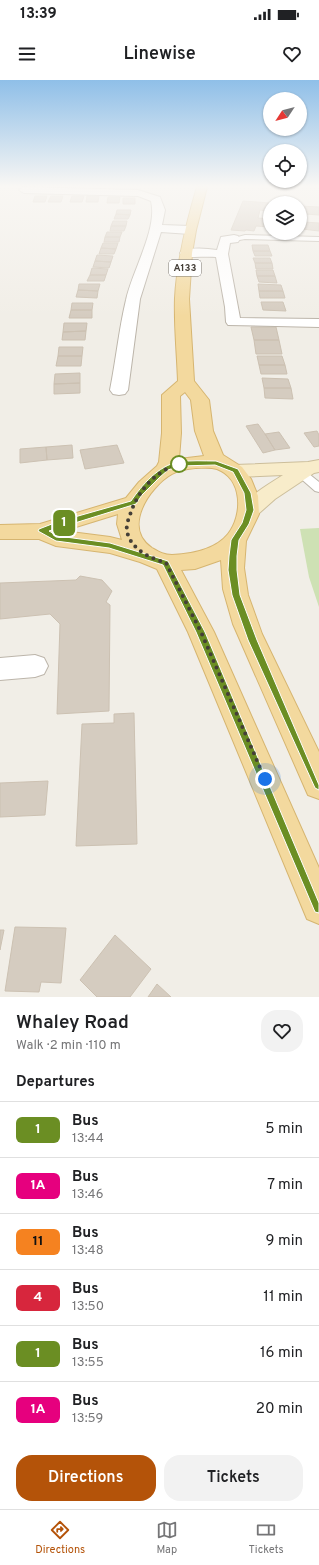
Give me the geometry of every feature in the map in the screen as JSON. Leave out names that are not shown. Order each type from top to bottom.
[{"type":"main road","name":"A133","points":[[186,382],[182,299],[186,253],[190,230]]},
{"type":"main road","points":[[42,531],[56,538],[110,545],[155,559],[184,562],[210,557],[221,551],[235,540],[246,524],[250,510],[248,493],[230,468],[216,458],[211,450],[204,431],[200,400],[186,382],[171,395],[170,447],[166,469]]},
{"type":"main road","points":[[230,468],[216,463],[192,462],[179,464],[166,469],[148,483],[133,502],[127,531],[131,540],[155,559],[201,632],[319,907]]},
{"type":"main road","points":[[0,532],[42,531],[60,524],[133,502]]},
{"type":"main road","points":[[235,540],[232,570],[236,595],[252,640],[319,785]]},
{"type":"street","points":[[118,390],[133,298],[155,230]]},
{"type":"street","points":[[234,239],[225,240],[222,254],[232,307],[232,322],[319,323]]},
{"type":"street","points":[[186,253],[205,252],[222,254]]},
{"type":"street","points":[[230,468],[269,471],[306,469]]},
{"type":"street","points":[[250,510],[268,494],[306,469]]},
{"type":"street","points":[[0,669],[35,666]]},
{"type":"lane","points":[[234,239],[245,237],[319,239]]},
{"type":"lane","points":[[306,469],[319,488]]},
{"type":"green space","points":[[319,528],[319,607],[309,577],[300,529]]},
{"type":"building","points":[[110,230],[124,230],[124,231],[110,231]]},
{"type":"building","points":[[231,230],[254,230],[245,231]]},
{"type":"building","points":[[107,232],[122,232],[120,237],[105,237]]},
{"type":"building","points":[[105,237],[120,237],[119,242],[104,242]]},
{"type":"building","points":[[103,243],[118,243],[116,249],[101,248]]},
{"type":"building","points":[[252,245],[268,245],[270,251],[253,251]]},
{"type":"building","points":[[101,248],[116,249],[114,254],[99,254]]},
{"type":"building","points":[[253,251],[270,251],[272,256],[255,256]]},
{"type":"building","points":[[97,255],[113,256],[111,262],[95,261]]},
{"type":"building","points":[[253,258],[270,258],[272,263],[255,263]]},
{"type":"building","points":[[95,261],[111,262],[109,268],[93,267]]},
{"type":"building","points":[[255,263],[272,263],[273,269],[256,269]]},
{"type":"building","points":[[92,268],[108,269],[106,275],[90,275]]},
{"type":"building","points":[[256,270],[273,270],[275,276],[257,276]]},
{"type":"building","points":[[90,275],[106,275],[104,281],[87,281]]},
{"type":"building","points":[[257,276],[275,276],[277,283],[259,282]]},
{"type":"building","points":[[79,284],[100,284],[98,291],[78,290]]},
{"type":"building","points":[[258,284],[281,285],[283,291],[259,291]]},
{"type":"building","points":[[78,290],[98,291],[97,298],[76,297]]},
{"type":"building","points":[[259,291],[283,291],[285,298],[260,298]]},
{"type":"building","points":[[261,302],[283,302],[286,311],[263,310]]},
{"type":"building","points":[[72,303],[93,303],[92,310],[71,310]]},
{"type":"building","points":[[71,310],[92,310],[92,318],[69,318]]},
{"type":"building","points":[[64,323],[87,323],[86,331],[63,332]]},
{"type":"building","points":[[251,327],[276,327],[279,340],[254,340]]},
{"type":"building","points":[[86,331],[85,340],[62,340],[63,332]]},
{"type":"building","points":[[254,340],[279,340],[282,354],[256,354]]},
{"type":"building","points":[[59,347],[83,347],[82,356],[58,356]]},
{"type":"building","points":[[58,356],[82,356],[81,366],[56,366]]},
{"type":"building","points":[[257,356],[282,356],[285,365],[259,365]]},
{"type":"building","points":[[259,365],[285,365],[287,374],[261,374]]},
{"type":"building","points":[[80,373],[80,383],[54,384],[55,374]]},
{"type":"building","points":[[262,378],[288,379],[291,388],[264,388]]},
{"type":"building","points":[[80,383],[80,393],[54,394],[54,384]]},
{"type":"building","points":[[264,388],[291,388],[293,399],[265,398]]},
{"type":"building","points":[[258,424],[275,450],[263,453],[246,426]]},
{"type":"building","points":[[317,431],[319,435],[319,446],[314,447],[304,433]]},
{"type":"building","points":[[279,432],[290,448],[275,450],[265,434]]},
{"type":"building","points":[[72,445],[73,458],[47,460],[46,447]]},
{"type":"building","points":[[117,445],[124,463],[85,469],[80,450]]},
{"type":"building","points":[[46,447],[47,460],[20,463],[20,449]]},
{"type":"building","points":[[80,576],[102,580],[112,591],[106,602],[110,605],[109,711],[57,714],[60,624],[50,614],[0,619],[0,583],[76,580]]},
{"type":"building","points":[[134,713],[137,844],[76,846],[82,724],[114,723],[114,714]]},
{"type":"building","points":[[48,781],[45,815],[0,817],[0,783]]},
{"type":"building","points":[[15,927],[66,928],[61,983],[41,982],[39,992],[5,991]]},
{"type":"building","points":[[0,930],[4,930],[0,950]]},
{"type":"building","points":[[115,935],[151,969],[130,997],[97,997],[80,980]]},
{"type":"building","points":[[157,984],[171,997],[148,997]]},
{"type":"bus line","name":"1","points":[[319,785],[252,640],[236,595],[232,570],[235,540],[246,524],[250,510],[248,493],[235,471],[216,463],[192,462],[179,464],[166,469],[156,476],[148,483],[133,502],[60,524],[42,531],[56,538],[110,545],[166,563],[201,632],[319,907]]},
{"type":"route","points":[[179,464],[166,469],[156,476],[139,494],[133,502],[127,531],[131,540],[145,555],[166,563],[201,632],[265,779]]}]
